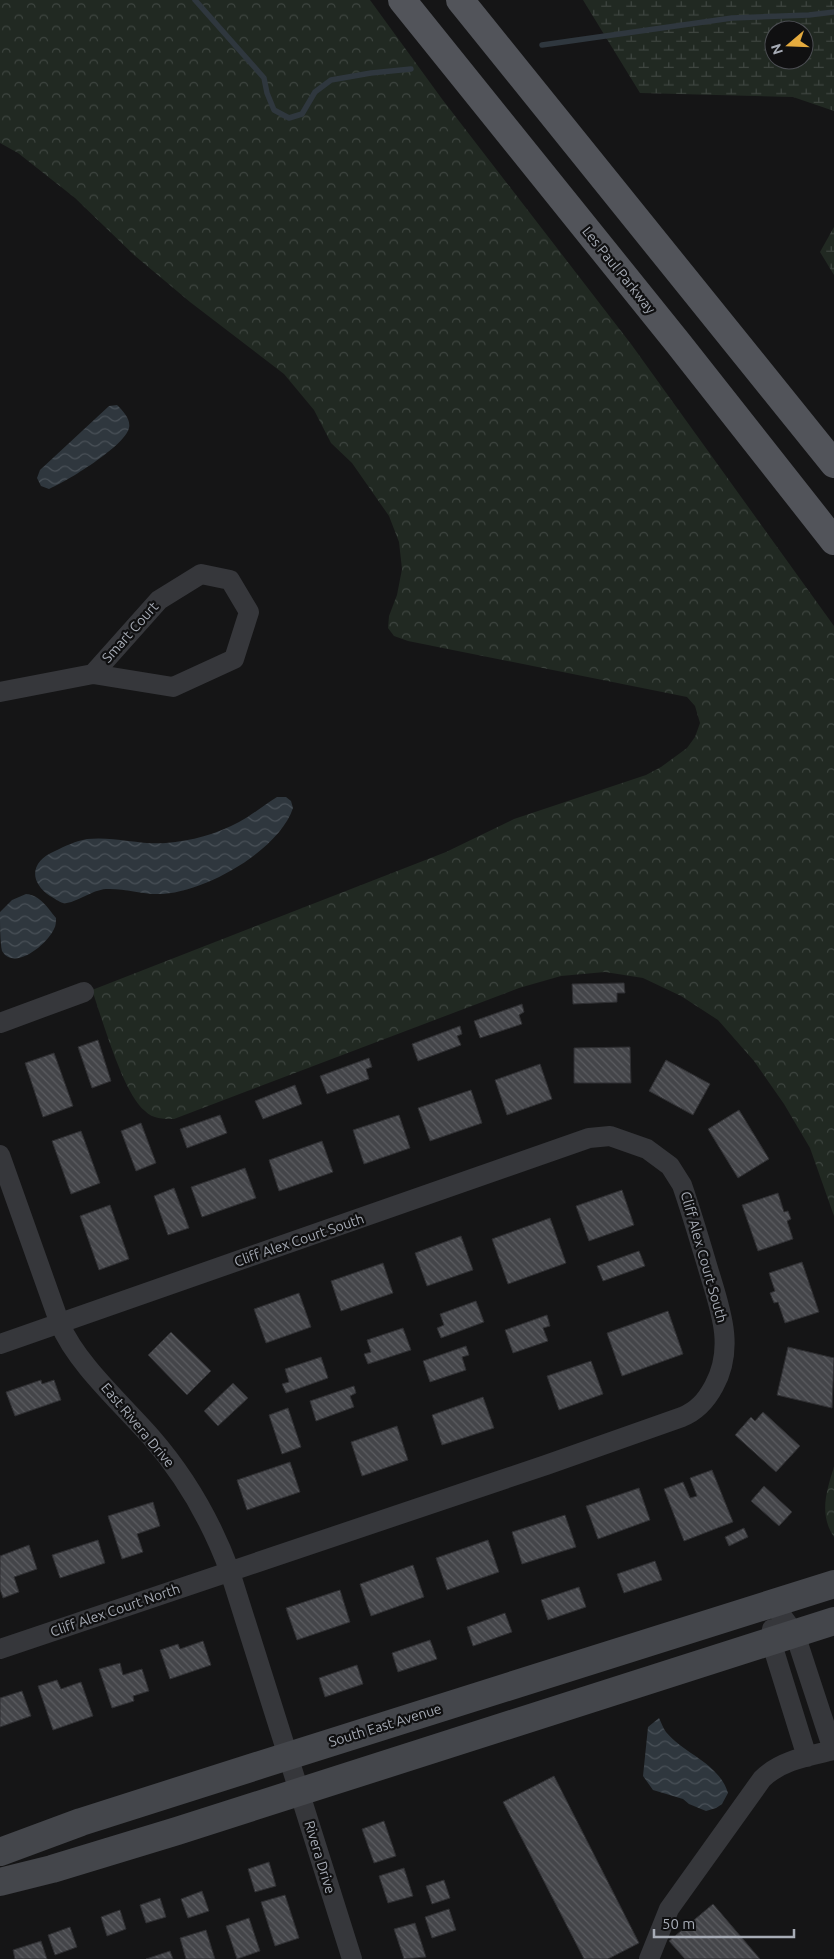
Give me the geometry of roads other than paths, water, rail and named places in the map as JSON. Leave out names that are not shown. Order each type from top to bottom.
[{"type":"main road","name":"Les Paul Parkway","points":[[402,0],[834,540]]},
{"type":"main road","points":[[460,0],[834,464]]},
{"type":"main road","name":"South East Avenue","points":[[0,1852],[81,1822],[834,1584]]},
{"type":"main road","points":[[0,1882],[52,1869],[834,1621]]},
{"type":"street","name":"Smart Court","points":[[0,692],[93,674],[173,687],[234,658],[249,612],[230,580],[201,574],[159,600],[93,674]]},
{"type":"street","points":[[0,1023],[84,992]]},
{"type":"street","name":"Cliff Alex Court South","points":[[60,1324],[589,1138],[610,1136],[634,1144],[647,1149],[670,1166],[682,1185],[689,1205],[723,1317],[726,1337],[724,1363],[719,1376],[703,1403],[694,1412],[627,1437],[230,1572]]},
{"type":"street","name":"East Rivera Drive","points":[[0,1155],[60,1324],[70,1344],[152,1438],[185,1484],[216,1536],[230,1572],[288,1756]]},
{"type":"street","points":[[0,1344],[60,1324]]},
{"type":"street","name":"Cliff Alex Court North","points":[[0,1649],[230,1572]]},
{"type":"street","points":[[773,1604],[783,1637],[807,1756]]},
{"type":"street","points":[[649,1959],[669,1909],[762,1779],[771,1770],[780,1765],[834,1750],[783,1637]]},
{"type":"street","name":"Rivera Drive","points":[[288,1756],[352,1959]]},
{"type":"water","points":[[117,405],[129,421],[129,428],[125,436],[94,463],[81,471],[49,489],[41,486],[37,478],[40,470],[109,406]]},
{"type":"water","points":[[277,797],[286,797],[291,801],[293,808],[285,824],[272,840],[237,867],[196,887],[158,894],[106,889],[72,902],[63,903],[50,896],[38,884],[35,872],[41,860],[47,855],[75,842],[97,838],[146,843],[166,843],[194,839],[231,826]]},
{"type":"water","points":[[26,894],[35,897],[43,903],[56,918],[56,925],[51,935],[31,953],[23,957],[8,957],[2,951],[0,912],[12,900]]},
{"type":"water","points":[[659,1718],[673,1740],[717,1774],[728,1793],[722,1804],[706,1811],[689,1804],[683,1799],[653,1790],[643,1776],[648,1727]]},
{"type":"waterway","points":[[195,0],[264,78],[267,93],[274,110],[289,118],[302,114],[315,92],[331,80],[411,69]]},
{"type":"waterway","points":[[542,45],[732,18],[809,15],[834,12]]}]
